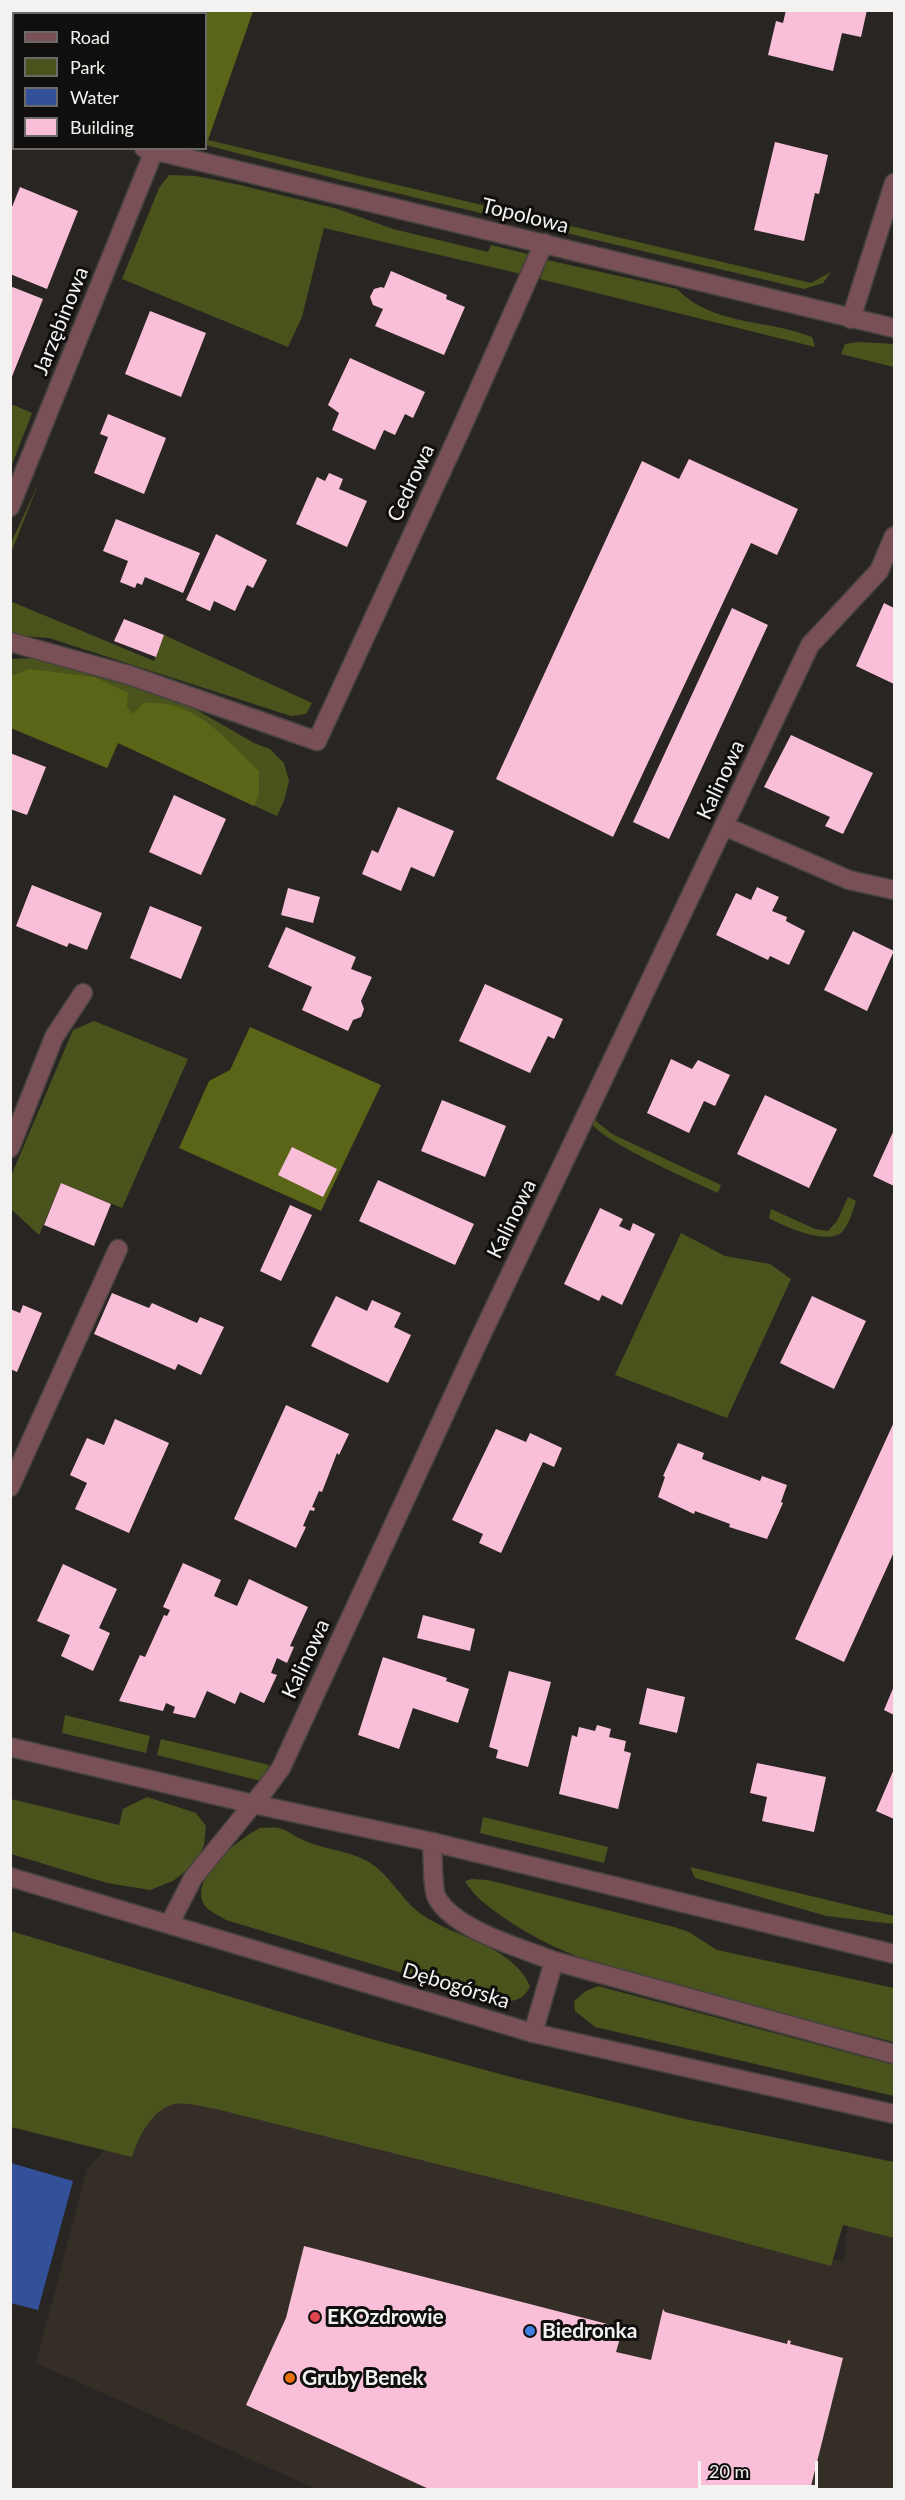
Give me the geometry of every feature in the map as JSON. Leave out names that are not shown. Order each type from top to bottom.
[{"type":"street","name":"Topolowa","points":[[149,150],[894,328]]},
{"type":"street","name":"Jarzębinowa","points":[[10,507],[149,150]]},
{"type":"street","points":[[851,319],[894,183]]},
{"type":"street","name":"Cedrowa","points":[[10,642],[129,675],[317,741],[462,428],[544,243]]},
{"type":"street","name":"Kalinowa","points":[[170,1923],[193,1878],[281,1768],[479,1340],[810,645],[879,571],[894,536]]},
{"type":"street","points":[[724,826],[849,880],[894,890]]},
{"type":"street","points":[[10,1148],[54,1037],[83,993]]},
{"type":"street","points":[[10,1487],[118,1249]]},
{"type":"street","points":[[10,1748],[253,1804],[432,1842],[894,1954]]},
{"type":"street","points":[[432,1842],[436,1897],[458,1920],[509,1944],[554,1961],[894,2054]]},
{"type":"street","name":"Dębogórska","points":[[10,1877],[533,2032],[894,2114]]},
{"type":"street","points":[[533,2032],[554,1961]]},
{"type":"shaded area","points":[[166,2083],[844,2262],[853,2171],[894,2183],[894,2489],[316,2489],[36,2363],[87,2169]]},
{"type":"green space","points":[[11,11],[253,11],[208,140],[811,283],[831,272],[823,283],[804,289],[345,181],[207,145],[207,12],[12,12],[11,99]]},
{"type":"green space","points":[[253,11],[208,139],[207,12],[48,12]]},
{"type":"green space","points":[[169,175],[196,176],[240,185],[338,209],[393,229],[488,252],[491,245],[528,254],[521,274],[324,228],[302,317],[288,347],[122,279],[159,188]]},
{"type":"green space","points":[[547,260],[677,289],[691,301],[707,310],[812,337],[815,347],[540,279]]},
{"type":"green space","points":[[859,342],[894,344],[894,367],[841,354],[845,344]]},
{"type":"green space","points":[[11,404],[32,413],[11,467]]},
{"type":"green space","points":[[39,482],[11,553],[11,543]]},
{"type":"green space","points":[[10,601],[154,661],[164,635],[312,703],[306,714],[291,716],[49,638],[11,635]]},
{"type":"green space","points":[[41,658],[188,705],[254,743],[270,749],[284,763],[289,781],[277,816],[118,743],[107,768],[11,728],[10,659]]},
{"type":"green space","points":[[29,669],[94,677],[128,693],[127,707],[133,714],[143,703],[162,703],[194,714],[221,734],[259,771],[259,794],[254,806],[118,743],[107,768],[11,728],[11,676]]},
{"type":"green space","points":[[94,1021],[188,1059],[122,1208],[61,1183],[39,1235],[11,1209],[11,1176],[73,1030]]},
{"type":"green space","points":[[250,1027],[381,1085],[321,1211],[179,1148],[209,1081],[230,1070]]},
{"type":"green space","points":[[599,1104],[596,1121],[612,1134],[721,1185],[718,1193],[628,1149],[598,1130],[591,1122]]},
{"type":"green space","points":[[848,1197],[856,1201],[854,1209],[842,1232],[835,1236],[816,1236],[805,1233],[769,1218],[771,1209],[815,1229],[828,1231],[837,1221]]},
{"type":"green space","points":[[681,1233],[725,1256],[770,1264],[791,1279],[727,1418],[615,1375]]},
{"type":"green space","points":[[65,1715],[150,1736],[146,1753],[62,1733]]},
{"type":"green space","points":[[161,1739],[269,1765],[267,1773],[261,1781],[157,1755]]},
{"type":"green space","points":[[147,1797],[196,1813],[206,1826],[204,1845],[197,1862],[173,1881],[150,1890],[107,1883],[11,1854],[11,1799],[119,1825],[123,1809]]},
{"type":"green space","points":[[483,1817],[608,1847],[604,1863],[480,1833]]},
{"type":"green space","points":[[260,1828],[282,1829],[300,1839],[369,1862],[383,1873],[421,1914],[435,1923],[496,1951],[510,1961],[530,1986],[528,1991],[517,1999],[498,2002],[226,1920],[206,1907],[201,1896],[203,1885],[209,1873],[229,1850]]},
{"type":"green space","points":[[690,1867],[894,1916],[894,1924],[826,1916],[695,1878]]},
{"type":"green space","points":[[488,1880],[674,1927],[689,1932],[717,1950],[894,1988],[894,2042],[643,1978],[583,1959],[554,1947],[500,1915],[476,1896],[465,1881]]},
{"type":"green space","points":[[11,1931],[368,2038],[511,2077],[685,2119],[894,2162],[894,2238],[843,2225],[831,2266],[626,2211],[189,2104],[174,2104],[166,2107],[152,2118],[142,2133],[132,2157],[11,2127]]},
{"type":"green space","points":[[598,1986],[894,2065],[894,2096],[595,2027],[575,2011],[574,2001],[586,1991]]},
{"type":"water","points":[[11,2163],[73,2181],[38,2310],[11,2303]]},
{"type":"building","points":[[786,10],[867,10],[861,37],[842,33],[833,71],[768,55],[776,21],[783,23]]},
{"type":"building","points":[[775,142],[828,155],[819,194],[815,193],[804,241],[754,230]]},
{"type":"building","points":[[20,187],[78,211],[47,289],[10,274],[10,212]]},
{"type":"building","points":[[391,271],[447,295],[446,299],[465,307],[444,355],[375,326],[383,309],[373,305],[370,297],[374,289],[384,288]]},
{"type":"building","points":[[10,286],[43,299],[11,379],[10,379]]},
{"type":"building","points":[[150,311],[206,333],[181,397],[125,374]]},
{"type":"building","points":[[350,358],[425,392],[413,418],[405,414],[395,435],[384,430],[375,450],[332,430],[339,413],[328,405]]},
{"type":"building","points":[[108,414],[166,438],[144,494],[94,473],[108,437],[100,434]]},
{"type":"building","points":[[689,459],[798,509],[777,555],[751,543],[613,837],[496,779],[642,461],[679,479]]},
{"type":"building","points":[[329,473],[343,479],[339,489],[367,501],[347,547],[296,524],[317,477],[325,481]]},
{"type":"building","points":[[116,519],[200,553],[183,593],[145,577],[142,585],[137,583],[135,588],[120,582],[128,561],[103,551]]},
{"type":"building","points":[[216,534],[267,560],[253,588],[247,585],[235,611],[214,601],[210,611],[186,600]]},
{"type":"building","points":[[884,603],[894,608],[894,684],[856,666]]},
{"type":"building","points":[[732,608],[768,625],[669,839],[633,822]]},
{"type":"building","points":[[124,619],[164,635],[156,657],[114,641]]},
{"type":"building","points":[[791,735],[873,773],[843,834],[825,826],[830,817],[764,787]]},
{"type":"building","points":[[10,753],[46,767],[27,815],[10,809]]},
{"type":"building","points":[[174,795],[226,819],[201,875],[149,852]]},
{"type":"building","points":[[398,807],[454,831],[434,877],[411,867],[401,891],[362,874],[372,850],[378,853]]},
{"type":"building","points":[[32,885],[102,913],[87,950],[69,943],[67,947],[16,926]]},
{"type":"building","points":[[757,887],[779,897],[772,911],[787,917],[786,921],[805,931],[789,965],[770,956],[768,960],[716,935],[736,893],[751,900]]},
{"type":"building","points":[[288,888],[320,897],[313,923],[281,915]]},
{"type":"building","points":[[150,906],[202,927],[181,979],[130,958]]},
{"type":"building","points":[[286,927],[356,957],[351,969],[372,977],[361,1001],[364,1009],[361,1017],[353,1020],[348,1031],[302,1010],[312,987],[268,967]]},
{"type":"building","points":[[853,931],[894,951],[867,1011],[824,990]]},
{"type":"building","points":[[485,984],[563,1019],[554,1039],[548,1036],[530,1073],[459,1041]]},
{"type":"building","points":[[671,1059],[692,1069],[698,1060],[730,1075],[715,1106],[704,1101],[689,1133],[647,1113]]},
{"type":"building","points":[[765,1095],[837,1129],[809,1188],[737,1154]]},
{"type":"building","points":[[442,1100],[506,1126],[485,1177],[421,1151]]},
{"type":"building","points":[[894,1130],[894,1186],[873,1176]]},
{"type":"building","points":[[292,1147],[337,1169],[323,1197],[278,1175]]},
{"type":"building","points":[[378,1180],[474,1224],[455,1265],[359,1221]]},
{"type":"building","points":[[61,1183],[111,1204],[94,1246],[44,1225]]},
{"type":"building","points":[[290,1205],[312,1215],[281,1281],[260,1271]]},
{"type":"building","points":[[600,1208],[623,1219],[619,1226],[630,1231],[633,1223],[655,1234],[622,1305],[602,1295],[599,1301],[564,1284]]},
{"type":"building","points":[[112,1293],[149,1308],[152,1303],[197,1323],[200,1317],[224,1327],[201,1375],[178,1364],[175,1370],[94,1334]]},
{"type":"building","points":[[336,1296],[367,1311],[372,1300],[401,1313],[394,1327],[411,1335],[388,1383],[311,1346]]},
{"type":"building","points":[[812,1296],[866,1321],[834,1389],[780,1363]]},
{"type":"building","points":[[23,1305],[42,1313],[17,1372],[10,1369],[10,1309],[20,1313]]},
{"type":"building","points":[[286,1405],[349,1434],[339,1455],[337,1453],[322,1492],[319,1491],[312,1507],[315,1508],[314,1511],[310,1510],[303,1526],[306,1527],[296,1548],[234,1519]]},
{"type":"building","points":[[115,1419],[169,1443],[129,1533],[75,1509],[87,1483],[70,1475],[87,1438],[104,1445]]},
{"type":"building","points":[[894,1422],[894,1552],[844,1662],[795,1639]]},
{"type":"building","points":[[496,1429],[526,1442],[530,1433],[562,1448],[554,1467],[543,1462],[501,1553],[479,1543],[483,1534],[452,1520]]},
{"type":"building","points":[[678,1443],[704,1453],[702,1459],[760,1481],[762,1476],[787,1485],[781,1502],[783,1503],[767,1539],[729,1527],[730,1524],[695,1511],[694,1514],[658,1497],[665,1477],[663,1476]]},
{"type":"building","points":[[183,1563],[221,1580],[214,1596],[237,1606],[249,1579],[308,1607],[290,1646],[294,1647],[287,1663],[277,1658],[271,1673],[277,1675],[264,1703],[240,1692],[235,1704],[207,1691],[195,1718],[173,1713],[175,1707],[166,1703],[163,1711],[119,1701],[140,1655],[145,1657],[164,1615],[167,1616],[170,1610],[163,1607]]},
{"type":"building","points":[[63,1564],[117,1589],[99,1628],[110,1633],[93,1671],[61,1656],[70,1635],[37,1621]]},
{"type":"building","points":[[423,1615],[475,1629],[470,1651],[417,1638]]},
{"type":"building","points":[[383,1657],[447,1678],[446,1681],[469,1689],[458,1723],[413,1708],[399,1749],[358,1735]]},
{"type":"building","points":[[509,1671],[551,1682],[528,1767],[496,1758],[498,1750],[489,1747]]},
{"type":"building","points":[[894,1686],[894,1715],[884,1710]]},
{"type":"building","points":[[647,1688],[685,1697],[677,1733],[639,1724]]},
{"type":"building","points":[[597,1725],[611,1729],[609,1737],[626,1741],[624,1751],[631,1753],[618,1809],[559,1794],[572,1735],[577,1737],[579,1727],[595,1731]]},
{"type":"building","points":[[757,1763],[826,1777],[814,1832],[762,1821],[767,1797],[750,1793]]},
{"type":"building","points":[[894,1769],[894,1819],[876,1811]]},
{"type":"building","points":[[304,2246],[623,2328],[616,2352],[651,2360],[663,2309],[665,2312],[787,2344],[788,2340],[791,2341],[790,2344],[843,2358],[810,2490],[431,2490],[246,2405],[286,2318]]},
{"type":"place","name":"EKOzdrowie","points":[[315,2317]]},
{"type":"place","name":"Biedronka","points":[[530,2331]]},
{"type":"place","name":"Gruby Benek","points":[[290,2378]]}]
